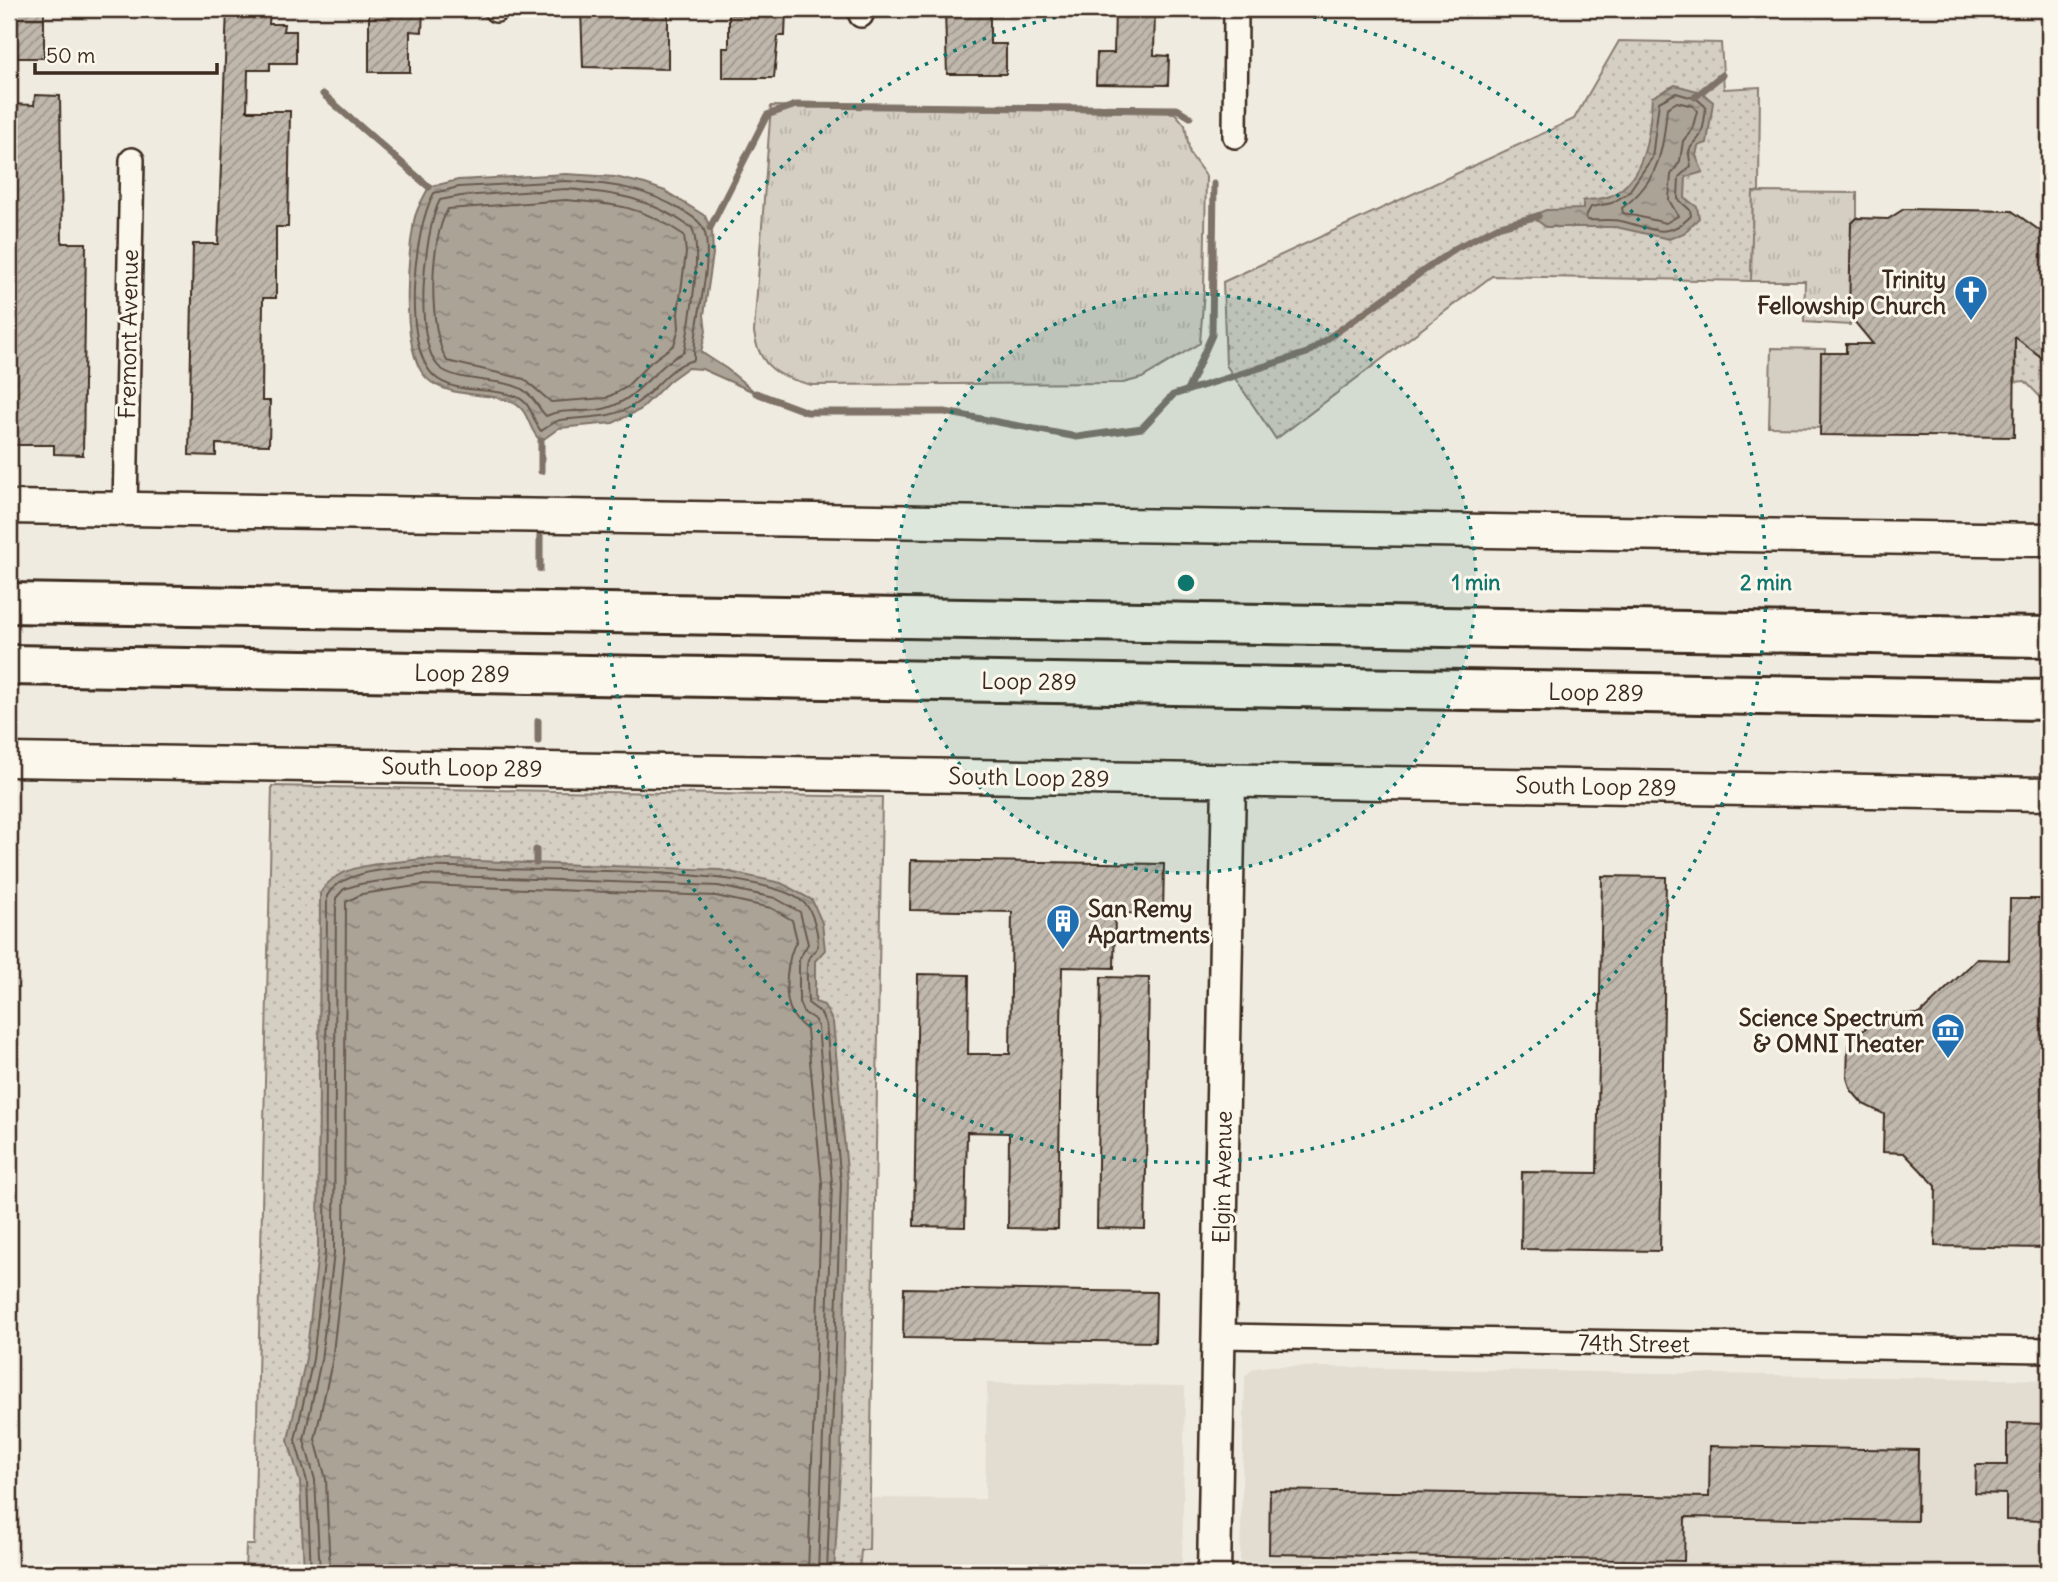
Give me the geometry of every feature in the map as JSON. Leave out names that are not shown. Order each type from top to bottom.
[{"type":"highway","points":[[14,603],[2049,637]]},
{"type":"highway","name":"Loop 289","points":[[9,665],[2049,700]]},
{"type":"highway","points":[[9,688],[460,673]]},
{"type":"main road","points":[[9,507],[2049,540]]},
{"type":"main road","name":"South Loop 289","points":[[9,760],[2049,794]]},
{"type":"main road","name":"Elgin Avenue","points":[[1214,1573],[1229,780]]},
{"type":"street","points":[[1235,136],[1236,9]]},
{"type":"street","name":"Fremont Avenue","points":[[125,508],[132,160]]},
{"type":"street","name":"74th Street","points":[[1219,1336],[2049,1350]]},
{"type":"shaded area","points":[[1270,1366],[2049,1380],[2049,1573],[1240,1562],[1245,1376],[1254,1368]]},
{"type":"shaded area","points":[[987,1383],[1185,1386],[1182,1573],[860,1569],[861,1550],[869,1549],[870,1498],[985,1499]]},
{"type":"green space","points":[[1619,41],[1721,43],[1724,89],[1760,87],[1759,191],[1753,193],[1751,281],[1492,276],[1276,439],[1226,365],[1223,282],[1574,119]]},
{"type":"green space","points":[[771,106],[1175,113],[1185,125],[1190,154],[1206,176],[1200,343],[1142,378],[1123,383],[812,385],[780,374],[772,369],[761,354],[754,332]]},
{"type":"green space","points":[[1753,192],[1857,193],[1857,218],[1851,224],[1850,325],[1804,322],[1805,281],[1751,281]]},
{"type":"green space","points":[[2025,324],[2031,349],[2049,363],[2049,406],[2025,381],[2016,382],[2015,338]]},
{"type":"green space","points":[[1771,348],[1825,349],[1824,375],[1832,428],[1769,427]]},
{"type":"green space","points":[[272,786],[882,797],[869,1550],[861,1550],[859,1573],[245,1573],[246,1545],[254,1545]]},
{"type":"water","points":[[1675,85],[1701,92],[1713,102],[1707,143],[1698,146],[1696,156],[1703,172],[1686,177],[1685,198],[1697,207],[1699,218],[1684,233],[1669,239],[1616,227],[1546,227],[1531,216],[1546,210],[1583,209],[1583,201],[1607,197],[1622,189],[1639,167],[1644,153],[1652,97]]},
{"type":"water","points":[[566,174],[615,177],[645,184],[665,191],[705,216],[712,232],[713,254],[704,315],[706,331],[701,352],[756,393],[702,369],[687,368],[669,381],[640,410],[613,423],[559,428],[541,441],[523,411],[514,403],[494,397],[451,391],[431,382],[421,370],[414,352],[408,306],[409,258],[414,221],[429,187],[458,180]]},
{"type":"water","points":[[422,859],[720,870],[781,883],[812,900],[822,923],[825,950],[815,961],[815,1002],[824,1005],[833,1022],[848,1182],[841,1454],[834,1573],[304,1573],[300,1482],[288,1440],[306,1358],[318,1252],[320,894],[338,875],[351,870]]},
{"type":"building","points":[[9,9],[44,9],[44,58],[9,58]]},
{"type":"building","points":[[227,9],[270,9],[269,24],[284,24],[283,31],[296,31],[296,63],[270,63],[270,70],[248,70],[247,111],[290,111],[288,227],[276,227],[276,298],[263,298],[262,401],[270,401],[269,445],[216,444],[216,456],[189,455],[193,244],[218,244]]},
{"type":"building","points":[[369,9],[423,9],[422,32],[410,31],[410,72],[369,72]]},
{"type":"building","points":[[581,9],[668,9],[668,69],[583,67]]},
{"type":"building","points":[[741,9],[786,9],[785,36],[778,36],[774,78],[723,78],[723,48],[729,48],[729,15],[741,15]]},
{"type":"building","points":[[1115,9],[1155,9],[1154,55],[1169,56],[1168,85],[1096,84],[1097,53],[1114,53]]},
{"type":"building","points":[[945,12],[990,13],[990,44],[1006,44],[1006,74],[947,74]]},
{"type":"building","points":[[35,95],[60,96],[62,243],[86,243],[83,455],[54,454],[54,445],[10,445],[15,222],[9,222],[9,104],[34,105]]},
{"type":"building","name":"Trinity Fellowship Church","points":[[1904,209],[2012,211],[2049,237],[2049,363],[2015,337],[2014,437],[1820,435],[1821,353],[1846,353],[1846,344],[1873,344],[1849,315],[1851,224],[1857,218],[1888,219]]},
{"type":"building","points":[[911,860],[1164,864],[1163,914],[1115,913],[1114,968],[1062,967],[1058,1229],[1008,1228],[1009,1133],[967,1132],[965,1227],[914,1226],[918,974],[969,975],[968,1054],[1010,1054],[1012,912],[910,910]]},
{"type":"building","points":[[1602,876],[1666,877],[1660,1251],[1521,1249],[1522,1172],[1597,1173]]},
{"type":"building","name":"Science Spectrum & OMNI Theater","points":[[2010,899],[2049,899],[2049,1248],[1935,1246],[1936,1186],[1904,1153],[1883,1152],[1884,1114],[1863,1104],[1851,1090],[1847,1078],[1848,1045],[1872,1022],[1879,1022],[1880,1014],[1920,1014],[1977,959],[2009,960]]},
{"type":"building","points":[[1101,977],[1149,978],[1145,1229],[1097,1228]]},
{"type":"building","points":[[904,1288],[1156,1292],[1155,1342],[903,1338]]},
{"type":"building","points":[[2007,1423],[2049,1424],[2049,1521],[2006,1520],[2006,1494],[1975,1493],[1976,1465],[2007,1465]]},
{"type":"building","points":[[1710,1446],[1918,1450],[1917,1521],[1685,1517],[1684,1561],[1269,1554],[1270,1490],[1709,1497]]},
{"type":"waterway","points":[[1695,97],[1722,75]]},
{"type":"waterway","points":[[323,94],[429,187]]},
{"type":"waterway","points":[[710,228],[767,115],[796,105],[1177,109],[1190,117]]},
{"type":"waterway","points":[[1187,391],[1212,335],[1214,184]]},
{"type":"waterway","points":[[756,393],[807,412],[945,412],[1077,437],[1142,428],[1173,395],[1307,353],[1456,248],[1497,227],[1538,216]]},
{"type":"waterway","points":[[541,441],[541,471]]},
{"type":"waterway","points":[[540,535],[540,569]]},
{"type":"waterway","points":[[538,721],[538,741]]},
{"type":"waterway","points":[[536,850],[536,863]]},
{"type":"place","name":"Trinity Fellowship Church","points":[[1971,322]]},
{"type":"place","name":"San Remy Apartments","points":[[1063,951]]},
{"type":"place","name":"Science Spectrum & OMNI Theater","points":[[1948,1060]]}]
